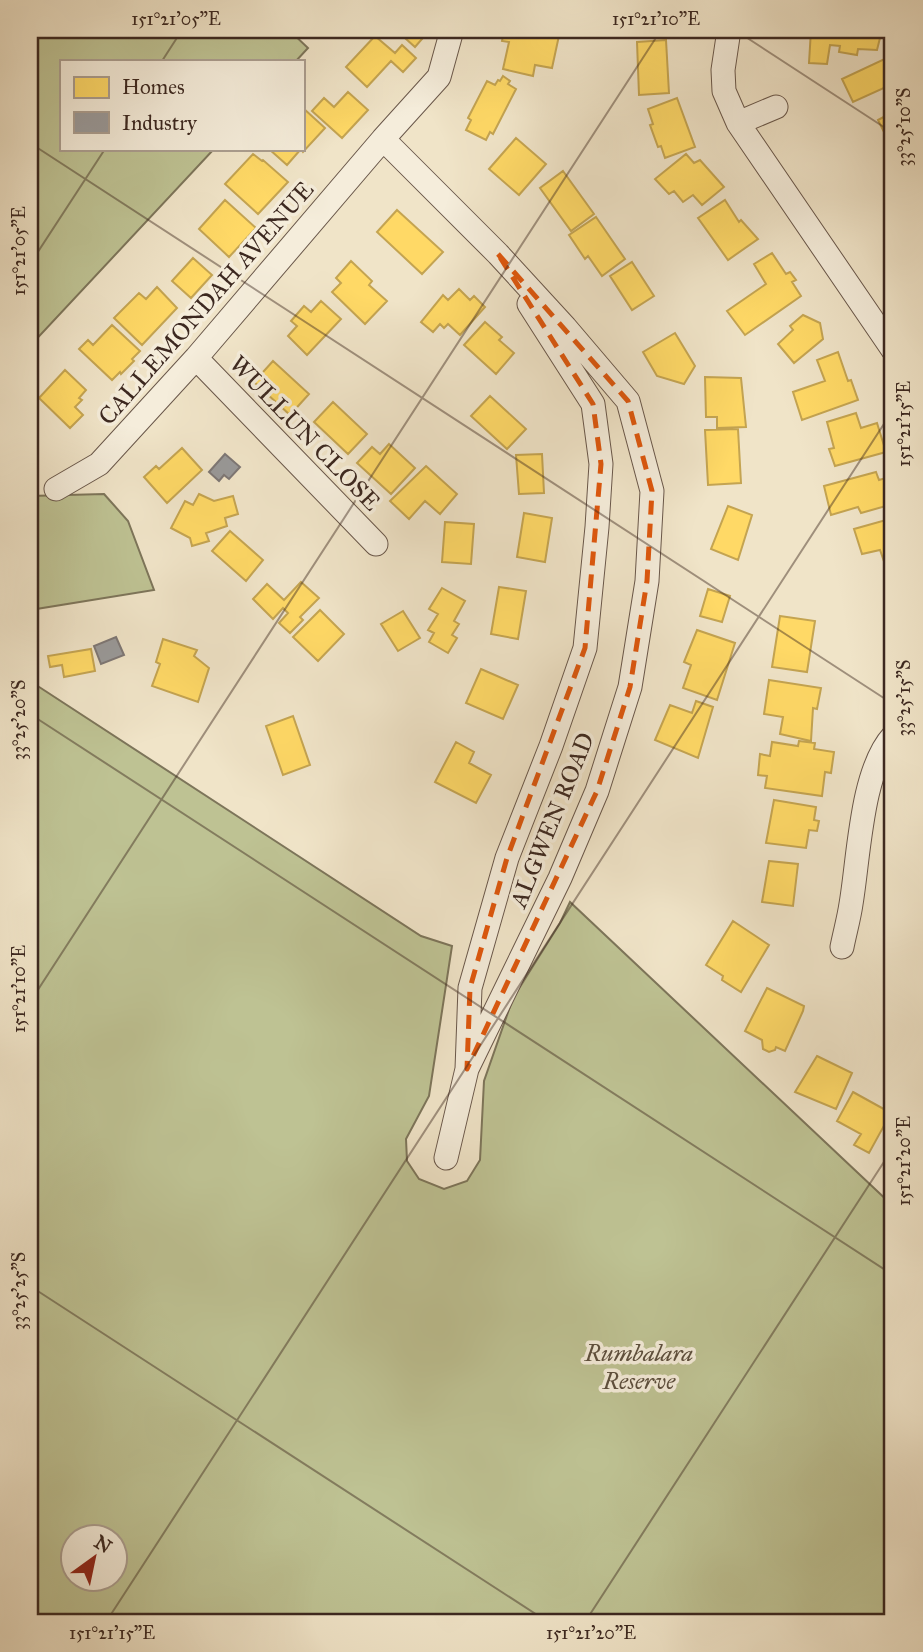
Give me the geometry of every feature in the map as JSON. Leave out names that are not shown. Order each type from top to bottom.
[{"type":"street","name":"CALLEMONDAH AVENUE","points":[[56,489],[99,464],[197,358],[439,77],[452,30]]},
{"type":"street","points":[[729,30],[723,70],[724,90],[738,123],[893,350]]},
{"type":"street","points":[[738,123],[776,107]]},
{"type":"street","name":"ALGWEN ROAD","points":[[383,139],[498,254],[628,401],[652,491],[647,581],[630,687],[597,791],[560,878],[467,1069]]},
{"type":"street","name":"ALGWEN ROAD","points":[[446,1157],[467,1069],[470,988],[507,858],[551,746],[585,648],[601,464],[593,404],[498,254]]},
{"type":"street","name":"WULLUN CLOSE","points":[[197,358],[376,544]]},
{"type":"street","points":[[842,947],[851,905],[862,819],[874,768],[893,736]]},
{"type":"highlighted area","points":[[498,254],[628,401],[652,491],[647,581],[630,687],[597,791],[467,1069],[470,988],[507,858],[585,648],[601,464],[593,404]]},
{"type":"green space","points":[[30,30],[289,30],[308,48],[297,60],[60,60],[60,150],[213,150],[30,346]]},
{"type":"green space","points":[[104,494],[128,521],[154,590],[30,610],[30,496]]},
{"type":"green space","name":"Rumbalara Reserve","points":[[30,681],[421,936],[452,946],[429,1096],[406,1139],[407,1161],[419,1179],[444,1189],[467,1181],[480,1160],[484,1081],[513,998],[560,923],[570,902],[893,1206],[893,1622],[30,1622]]},
{"type":"building: Homes","points":[[396,30],[426,30],[428,32],[415,47]]},
{"type":"building: Homes","points":[[504,30],[560,31],[552,68],[535,65],[533,76],[503,69],[509,42],[502,41]]},
{"type":"building: Homes","points":[[668,30],[666,37],[642,32]]},
{"type":"building: Homes","points":[[811,30],[882,30],[877,50],[858,49],[857,55],[839,52],[840,46],[830,45],[827,64],[809,63]]},
{"type":"building: Homes","points":[[375,36],[395,53],[402,45],[416,58],[403,72],[391,61],[367,87],[346,67]]},
{"type":"building: Homes","points":[[666,40],[669,93],[639,95],[637,42]]},
{"type":"building: Homes","points":[[893,55],[893,96],[888,86],[853,102],[842,79]]},
{"type":"building: Homes","points":[[503,76],[510,81],[508,84],[516,89],[493,134],[490,132],[486,140],[466,130],[471,120],[468,118],[487,81],[495,85]]},
{"type":"building: Homes","points":[[348,92],[368,110],[342,138],[312,111],[324,98],[334,107]]},
{"type":"building: Homes","points":[[677,98],[695,147],[665,158],[650,125],[653,124],[648,109]]},
{"type":"building: Homes","points":[[304,109],[325,128],[303,152],[302,150],[304,150]]},
{"type":"building: Homes","points":[[893,112],[893,137],[888,140],[878,120]]},
{"type":"building: Homes","points":[[516,138],[546,164],[519,195],[489,169]]},
{"type":"building: Homes","points":[[270,150],[300,150],[287,165]]},
{"type":"building: Homes","points":[[253,154],[288,182],[258,214],[225,184]]},
{"type":"building: Homes","points":[[686,154],[694,163],[700,160],[724,187],[702,205],[693,195],[683,202],[674,191],[669,194],[655,179]]},
{"type":"building: Homes","points":[[563,171],[594,214],[571,231],[540,188]]},
{"type":"building: Homes","points":[[225,200],[256,228],[229,257],[199,229]]},
{"type":"building: Homes","points":[[725,200],[739,222],[741,220],[758,239],[728,260],[698,218]]},
{"type":"building: Homes","points":[[397,210],[443,252],[422,274],[377,232]]},
{"type":"building: Homes","points":[[596,217],[625,259],[602,276],[588,256],[585,259],[569,235]]},
{"type":"building: Homes","points":[[772,253],[786,274],[790,272],[796,280],[792,282],[801,296],[745,335],[727,311],[766,284],[754,264]]},
{"type":"building: Homes","points":[[193,258],[212,275],[191,298],[172,281]]},
{"type":"building: Homes","points":[[351,261],[372,281],[369,285],[387,301],[365,324],[332,292],[341,283],[336,278]]},
{"type":"building: Homes","points":[[632,262],[654,296],[632,310],[610,276]]},
{"type":"building: Homes","points":[[157,287],[177,308],[142,345],[114,318],[139,293],[146,299]]},
{"type":"building: Homes","points":[[459,289],[470,300],[474,296],[485,307],[460,335],[448,324],[444,328],[440,324],[433,332],[421,322],[443,295],[448,300]]},
{"type":"building: Homes","points":[[321,301],[341,319],[307,355],[288,336],[297,326],[291,321],[304,306],[311,312]]},
{"type":"building: Homes","points":[[803,315],[820,323],[823,339],[794,363],[778,344],[793,330],[790,326]]},
{"type":"building: Homes","points":[[485,322],[502,337],[499,340],[514,353],[496,374],[464,345]]},
{"type":"building: Homes","points":[[112,325],[140,351],[132,359],[134,361],[112,380],[79,349],[88,340],[93,345]]},
{"type":"building: Homes","points":[[675,333],[695,366],[684,384],[657,376],[643,352]]},
{"type":"building: Homes","points":[[838,352],[858,400],[802,420],[793,392],[825,381],[817,360]]},
{"type":"building: Homes","points":[[273,361],[309,394],[290,415],[254,382]]},
{"type":"building: Homes","points":[[65,370],[86,390],[75,407],[83,415],[70,428],[39,398]]},
{"type":"building: Homes","points":[[705,377],[741,378],[746,427],[717,428],[717,417],[706,417]]},
{"type":"building: Homes","points":[[490,396],[526,429],[507,449],[471,416]]},
{"type":"building: Homes","points":[[333,402],[367,434],[348,454],[314,422]]},
{"type":"building: Homes","points":[[856,413],[861,428],[877,423],[886,452],[835,466],[829,449],[834,448],[827,422]]},
{"type":"building: Homes","points":[[738,429],[741,483],[708,485],[705,430]]},
{"type":"building: Homes","points":[[389,444],[415,468],[391,494],[357,463],[372,447],[380,454]]},
{"type":"building: Homes","points":[[182,448],[202,470],[167,503],[144,477],[156,466],[159,469]]},
{"type":"building: Homes","points":[[542,454],[544,493],[519,494],[516,455]]},
{"type":"building: Homes","points":[[426,466],[457,494],[440,514],[425,501],[409,519],[390,501]]},
{"type":"building: Homes","points":[[876,472],[879,480],[893,476],[893,504],[861,513],[858,507],[831,515],[824,486]]},
{"type":"building: Homes","points":[[199,494],[214,501],[233,496],[238,514],[225,518],[227,526],[206,533],[209,541],[192,546],[190,538],[171,528],[185,501],[193,505]]},
{"type":"building: Homes","points":[[728,506],[752,515],[738,560],[711,549]]},
{"type":"building: Homes","points":[[524,513],[552,518],[545,562],[517,557]]},
{"type":"building: Homes","points":[[893,518],[893,571],[888,573],[880,550],[862,554],[854,529]]},
{"type":"building: Homes","points":[[445,522],[474,524],[471,564],[442,562]]},
{"type":"building: Homes","points":[[230,531],[263,560],[246,581],[212,551]]},
{"type":"building: Homes","points":[[301,582],[319,598],[300,617],[303,620],[290,633],[279,623],[288,613],[283,608],[273,619],[253,599],[267,584],[284,600]]},
{"type":"building: Homes","points":[[499,587],[526,591],[518,639],[491,634]]},
{"type":"building: Homes","points":[[442,588],[465,601],[454,621],[459,624],[452,635],[457,638],[448,653],[429,642],[434,633],[428,630],[438,614],[429,609]]},
{"type":"building: Homes","points":[[708,589],[730,596],[722,622],[700,616]]},
{"type":"building: Homes","points":[[320,610],[344,634],[318,661],[293,637]]},
{"type":"building: Homes","points":[[403,611],[420,638],[398,651],[381,624]]},
{"type":"building: Homes","points":[[780,616],[815,621],[807,672],[772,667]]},
{"type":"building: Homes","points":[[697,630],[735,643],[717,700],[683,688],[691,665],[684,662]]},
{"type":"building: Homes","points":[[163,639],[197,650],[194,656],[209,668],[198,702],[152,686],[160,664],[156,662]]},
{"type":"building: Homes","points":[[91,649],[95,671],[64,677],[62,665],[50,667],[48,656]]},
{"type":"building: Homes","points":[[481,669],[518,685],[503,719],[466,703]]},
{"type":"building: Homes","points":[[769,680],[821,688],[817,709],[813,708],[811,741],[780,734],[783,717],[764,714]]},
{"type":"building: Homes","points":[[696,701],[713,707],[698,758],[655,740],[670,705],[692,713]]},
{"type":"building: Homes","points":[[293,716],[310,765],[283,775],[266,726]]},
{"type":"building: Homes","points":[[799,741],[815,743],[814,749],[834,752],[831,773],[825,772],[822,796],[765,788],[767,776],[758,775],[760,754],[770,756],[772,742],[798,746]]},
{"type":"building: Homes","points":[[456,742],[474,752],[469,763],[491,775],[476,803],[435,782]]},
{"type":"building: Homes","points":[[774,800],[816,807],[814,820],[819,821],[817,831],[809,830],[806,848],[766,843]]},
{"type":"building: Homes","points":[[769,861],[798,864],[793,906],[762,902]]},
{"type":"building: Homes","points":[[733,921],[769,945],[741,992],[722,980],[723,976],[706,965]]},
{"type":"building: Homes","points":[[767,988],[804,1006],[785,1051],[776,1047],[769,1052],[763,1049],[762,1040],[745,1031]]},
{"type":"building: Homes","points":[[817,1056],[852,1073],[836,1109],[795,1092]]},
{"type":"building: Homes","points":[[853,1092],[891,1113],[869,1153],[854,1145],[861,1134],[837,1121]]},
{"type":"building: Industry","points":[[225,454],[240,467],[229,479],[224,475],[219,481],[209,472]]},
{"type":"building: Industry","points":[[116,637],[124,655],[101,664],[94,646]]}]
